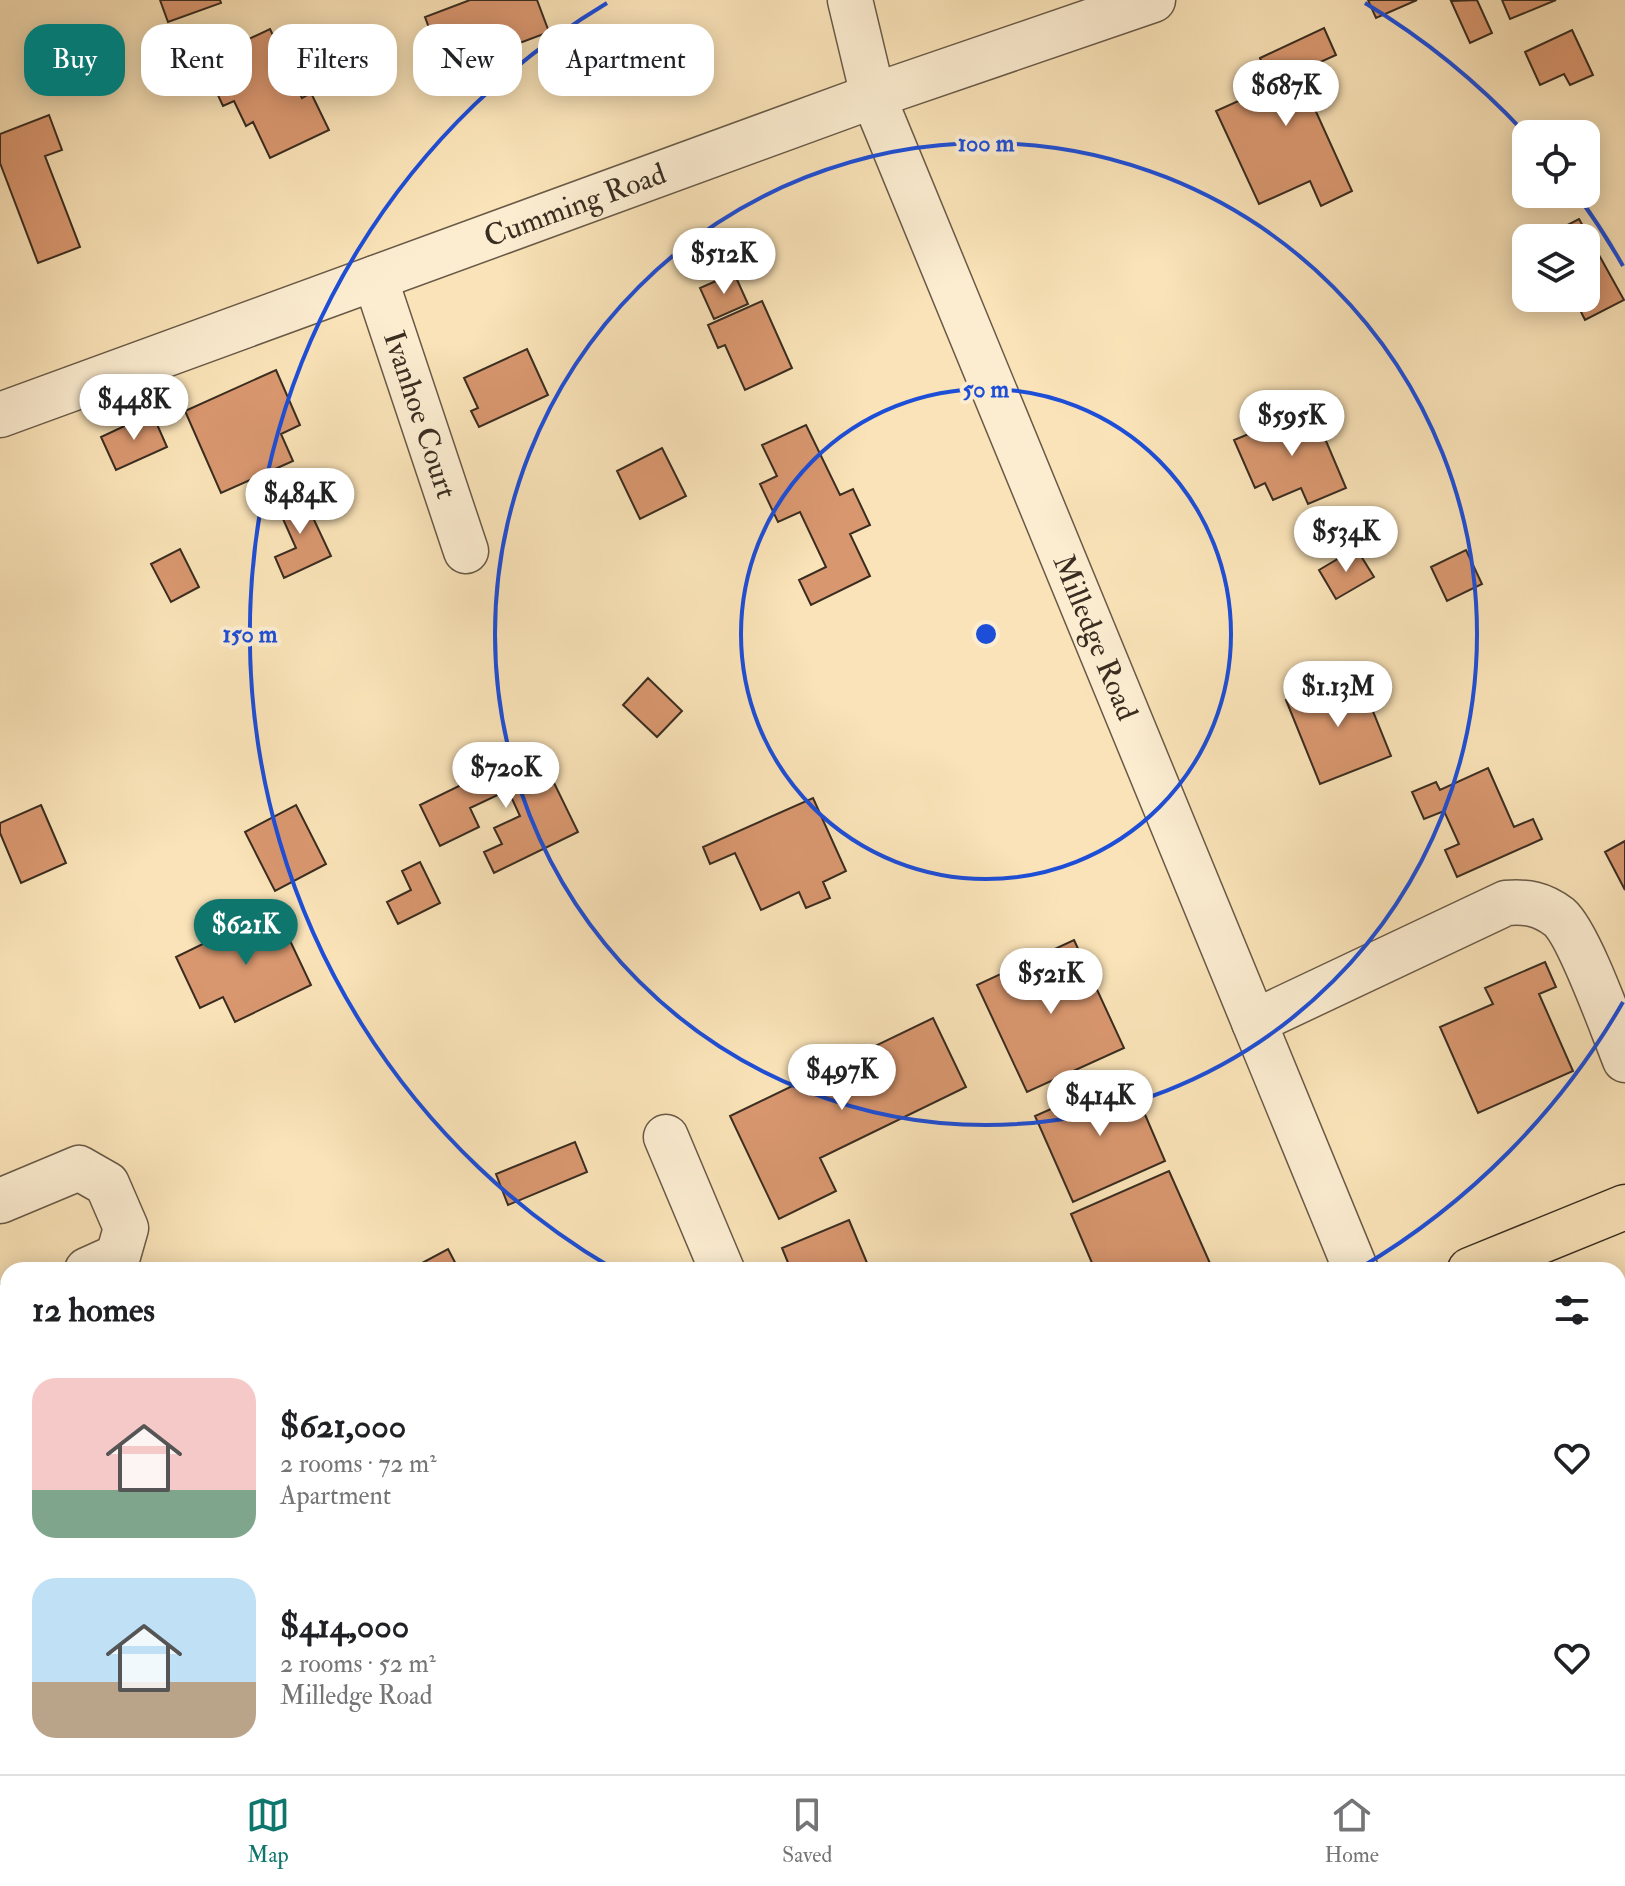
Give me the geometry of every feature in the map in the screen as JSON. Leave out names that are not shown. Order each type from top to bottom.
[{"type":"main road","points":[[1490,1262],[1625,1207]]},
{"type":"street","name":"Milledge Road","points":[[850,0],[873,96],[1353,1262]]},
{"type":"street","name":"Cumming Road","points":[[0,415],[873,96],[1153,0]]},
{"type":"street","name":"Ivanhoe Court","points":[[375,278],[466,551]]},
{"type":"street","points":[[1254,1022],[1506,903],[1525,901],[1545,908],[1562,919],[1574,939],[1625,1060]]},
{"type":"street","points":[[666,1137],[719,1262]]},
{"type":"street","points":[[0,1201],[79,1168],[107,1184],[126,1228],[118,1256],[105,1262]]},
{"type":"building","points":[[160,0],[220,0],[221,3],[168,22]]},
{"type":"building","points":[[470,0],[537,0],[546,24],[538,24],[538,36],[522,42],[522,24],[428,24],[425,17]]},
{"type":"building","points":[[1368,0],[1417,0],[1376,18]]},
{"type":"building","points":[[1477,0],[1492,33],[1470,43],[1451,1]]},
{"type":"building","points":[[1502,0],[1556,0],[1510,19]]},
{"type":"building","points":[[1324,28],[1336,55],[1298,72],[1352,191],[1321,206],[1310,181],[1259,204],[1216,111],[1272,86],[1260,58]]},
{"type":"building","points":[[268,30],[268,96],[312,96],[329,130],[270,158],[253,122],[246,126],[234,101],[223,106],[218,96],[252,96],[252,37]]},
{"type":"building","points":[[1572,30],[1593,75],[1570,85],[1564,74],[1540,85],[1525,52]]},
{"type":"building","points":[[49,115],[62,150],[45,156],[80,247],[38,263],[0,163],[0,134]]},
{"type":"building","points":[[1600,257],[1624,300],[1585,320],[1581,312],[1600,312]]},
{"type":"building","points":[[734,273],[748,304],[714,319],[700,288]]},
{"type":"building","points":[[762,301],[792,368],[745,390],[725,345],[718,348],[708,325]]},
{"type":"building","points":[[527,349],[548,395],[479,427],[471,411],[478,408],[464,378]]},
{"type":"building","points":[[276,370],[300,425],[281,434],[293,461],[221,493],[185,411]]},
{"type":"building","points":[[1312,408],[1346,488],[1308,504],[1301,488],[1273,500],[1265,483],[1255,488],[1234,440]]},
{"type":"building","points":[[152,413],[167,447],[116,470],[101,437]]},
{"type":"building","points":[[806,425],[840,495],[853,489],[870,525],[850,534],[870,576],[811,605],[799,580],[826,567],[800,512],[778,522],[760,484],[777,476],[762,445]]},
{"type":"building","points":[[662,448],[686,496],[640,519],[617,471]]},
{"type":"building","points":[[300,490],[331,556],[284,578],[275,557],[296,548],[275,501]]},
{"type":"building","points":[[1356,548],[1374,577],[1336,599],[1319,570]]},
{"type":"building","points":[[180,549],[199,587],[171,602],[151,564]]},
{"type":"building","points":[[1466,550],[1482,584],[1447,601],[1431,567]]},
{"type":"building","points":[[1351,674],[1366,712],[1372,709],[1391,756],[1320,784],[1286,700]]},
{"type":"building","points":[[648,678],[682,711],[657,737],[623,705]]},
{"type":"building","points":[[537,748],[578,832],[494,873],[484,852],[502,844],[494,828],[520,816],[508,790],[470,808],[479,827],[440,846],[420,805]]},
{"type":"building","points":[[1488,768],[1514,827],[1533,819],[1542,839],[1457,877],[1445,850],[1459,844],[1444,811],[1424,819],[1412,792],[1436,782],[1440,790]]},
{"type":"building","points":[[813,798],[846,871],[823,882],[830,898],[806,908],[799,892],[761,910],[735,853],[710,864],[703,847]]},
{"type":"building","points":[[41,805],[66,863],[21,883],[0,833],[0,823]]},
{"type":"building","points":[[296,805],[326,864],[275,891],[245,832]]},
{"type":"building","points":[[1625,841],[1625,890],[1605,852]]},
{"type":"building","points":[[420,862],[440,903],[398,924],[387,902],[411,890],[402,871]]},
{"type":"building","points":[[275,909],[311,985],[235,1022],[223,997],[200,1008],[176,957]]},
{"type":"building","points":[[1074,940],[1124,1048],[1027,1092],[977,985]]},
{"type":"building","points":[[1545,962],[1556,987],[1539,994],[1573,1071],[1478,1113],[1440,1027],[1493,1004],[1485,988]]},
{"type":"building","points":[[933,1018],[966,1087],[820,1158],[836,1191],[779,1219],[730,1116]]},
{"type":"building","points":[[1128,1075],[1165,1161],[1073,1202],[1035,1116]]},
{"type":"building","points":[[575,1142],[587,1172],[508,1205],[496,1174]]},
{"type":"building","points":[[1169,1171],[1209,1262],[1092,1262],[1071,1214]]},
{"type":"building","points":[[849,1220],[867,1262],[788,1262],[782,1248]]},
{"type":"building","points":[[448,1249],[455,1262],[424,1262]]}]
